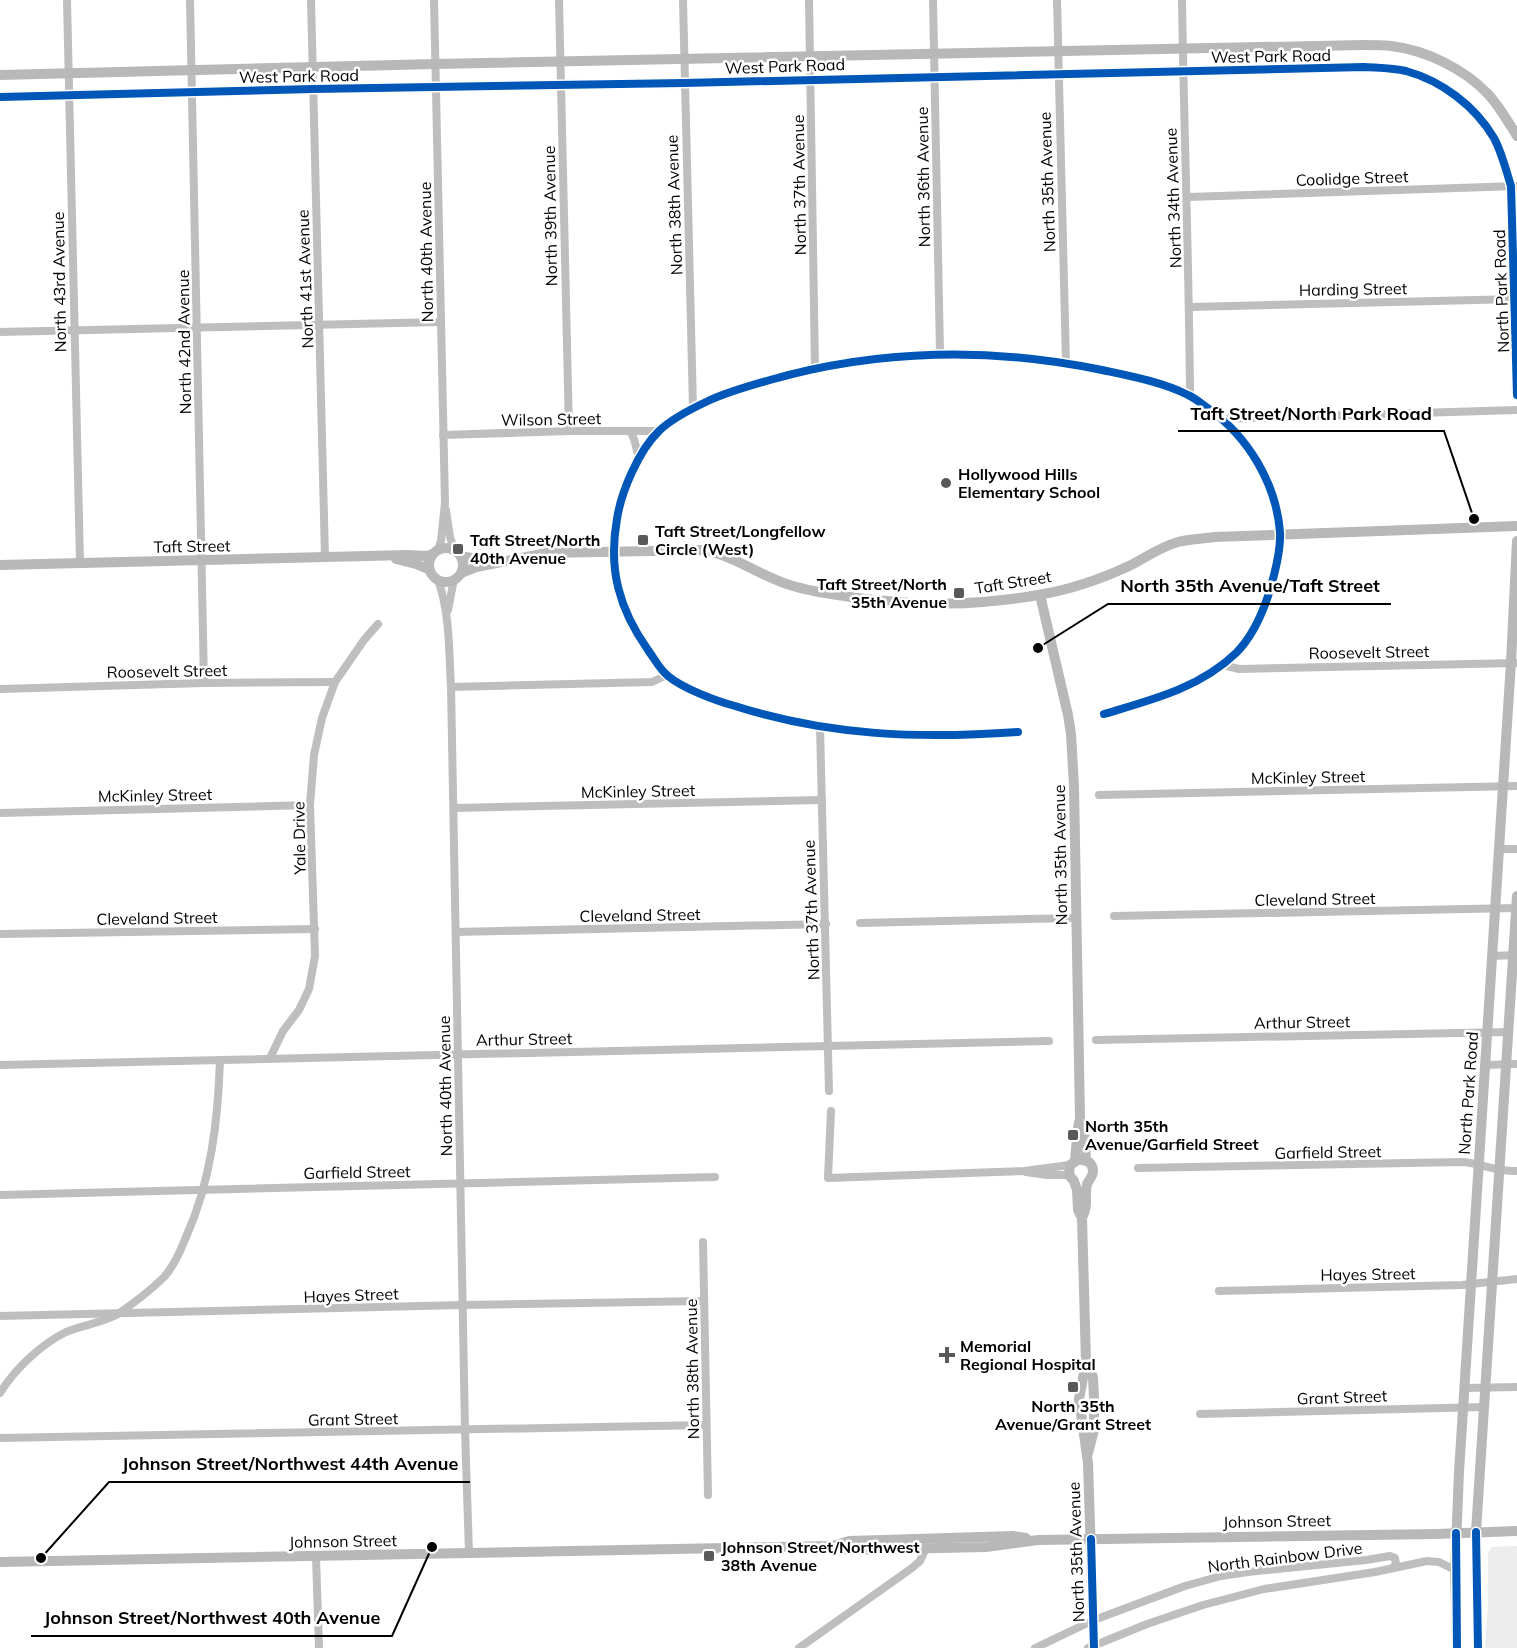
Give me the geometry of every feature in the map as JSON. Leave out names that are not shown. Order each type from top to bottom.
[{"type":"street","name":"North 43rd Avenue","points":[[67,0],[80,563]]},
{"type":"street","name":"North 42nd Avenue","points":[[190,0],[204,683]]},
{"type":"street","name":"North 41st Avenue","points":[[311,0],[325,557]]},
{"type":"street","name":"North 40th Avenue","points":[[434,0],[445,503],[450,537],[457,553]]},
{"type":"street","name":"North 39th Avenue","points":[[558,0],[569,431]]},
{"type":"street","name":"North 38th Avenue","points":[[683,0],[693,408]]},
{"type":"street","name":"North 37th Avenue","points":[[808,0],[815,369]]},
{"type":"street","name":"North 36th Avenue","points":[[933,0],[940,354]]},
{"type":"street","name":"North 35th Avenue","points":[[1057,0],[1066,363]]},
{"type":"street","name":"North 34th Avenue","points":[[1182,0],[1188,197],[1190,395]]},
{"type":"street","name":"West Park Road","points":[[0,75],[435,64],[1392,46],[1412,50],[1459,70],[1487,94],[1517,136]]},
{"type":"street","name":"West Park Road","points":[[0,98],[313,89],[1388,68],[1407,71],[1426,78],[1466,104],[1493,136],[1514,186]]},
{"type":"street","points":[[1499,149],[1517,136]]},
{"type":"street","name":"Coolidge Street","points":[[1188,197],[1514,186]]},
{"type":"street","name":"North Park Road","points":[[1514,186],[1517,395]]},
{"type":"street","name":"Harding Street","points":[[1190,307],[1516,299]]},
{"type":"street","points":[[0,332],[441,322]]},
{"type":"street","points":[[1018,732],[908,736],[820,727],[760,714],[716,701],[667,675],[634,630],[621,602],[613,551],[619,507],[627,483],[639,458],[659,432],[693,408],[752,386],[815,369],[891,357],[940,354],[1004,356],[1066,363],[1120,374],[1190,395],[1222,419],[1253,454],[1265,476],[1276,507],[1280,536],[1275,576],[1264,606],[1249,636],[1239,650],[1222,664],[1194,683],[1176,691],[1104,714]]},
{"type":"street","points":[[1222,419],[1517,410]]},
{"type":"street","name":"Wilson Street","points":[[443,435],[569,431],[659,432]]},
{"type":"street","points":[[630,432],[639,458]]},
{"type":"street","name":"North 40th Avenue","points":[[435,552],[445,503]]},
{"type":"street","name":"Taft Street","points":[[457,553],[476,559],[514,558],[547,553],[613,551],[685,549],[717,552],[771,579],[812,591],[893,602],[968,604],[1040,595],[1098,578],[1130,566],[1149,554],[1178,542],[1214,537],[1517,526]]},
{"type":"street","name":"North Park Road","points":[[1457,1648],[1456,1533],[1502,786],[1511,740],[1517,541]]},
{"type":"street","points":[[445,548],[457,553],[463,564],[458,576],[447,581],[438,580],[430,570],[429,562],[435,552],[445,548]]},
{"type":"street","name":"Taft Street","points":[[0,565],[385,556],[435,552]]},
{"type":"street","name":"Taft Street","points":[[385,556],[430,570]]},
{"type":"street","name":"Taft Street","points":[[458,576],[476,567],[514,558]]},
{"type":"street","name":"North 40th Avenue","points":[[447,618],[458,576]]},
{"type":"street","name":"North 40th Avenue","points":[[438,580],[447,618],[451,687],[469,1554]]},
{"type":"street","name":"North 35th Avenue","points":[[1040,595],[1071,734],[1074,786],[1080,1118],[1075,1168],[1078,1210],[1082,1218],[1086,1362],[1078,1399],[1087,1456],[1094,1620],[1092,1647]]},
{"type":"street","name":"Yale Drive","points":[[270,1058],[283,1031],[299,1010],[309,989],[315,956],[310,805],[314,755],[322,718],[335,682],[378,624]]},
{"type":"street","name":"Roosevelt Street","points":[[1222,664],[1239,669],[1514,662]]},
{"type":"street","points":[[451,687],[652,682],[667,675]]},
{"type":"street","name":"Roosevelt Street","points":[[0,689],[335,682]]},
{"type":"street","name":"North 37th Avenue","points":[[820,727],[829,1091]]},
{"type":"street","name":"McKinley Street","points":[[1099,795],[1517,786]]},
{"type":"street","name":"McKinley Street","points":[[454,808],[822,800]]},
{"type":"street","name":"McKinley Street","points":[[0,813],[310,805]]},
{"type":"street","points":[[1499,849],[1517,849]]},
{"type":"street","points":[[1478,1648],[1476,1532],[1499,1170],[1512,1064],[1509,1032],[1517,896]]},
{"type":"street","name":"Cleveland Street","points":[[1114,916],[1516,908]]},
{"type":"street","points":[[860,923],[1075,918]]},
{"type":"street","name":"Cleveland Street","points":[[456,932],[826,924]]},
{"type":"street","name":"Cleveland Street","points":[[0,934],[315,928]]},
{"type":"street","points":[[1492,956],[1515,955]]},
{"type":"street","name":"Arthur Street","points":[[1096,1040],[1509,1032]]},
{"type":"street","name":"Arthur Street","points":[[0,1065],[1050,1041]]},
{"type":"street","points":[[0,1393],[8,1380],[39,1350],[66,1332],[116,1315],[165,1276],[180,1252],[199,1209],[211,1156],[219,1089],[219,1060]]},
{"type":"street","points":[[1485,1065],[1512,1064]]},
{"type":"street","points":[[831,1111],[828,1178],[1075,1168],[1081,1183],[1088,1180]]},
{"type":"street","name":"Garfield Street","points":[[1138,1168],[1442,1162],[1478,1163],[1499,1170],[1517,1171]]},
{"type":"street","name":"North 35th Avenue","points":[[1075,1168],[1092,1166],[1093,1170],[1088,1180],[1086,1210],[1082,1218]]},
{"type":"street","name":"Garfield Street","points":[[0,1195],[715,1177]]},
{"type":"street","name":"North 38th Avenue","points":[[703,1242],[708,1495]]},
{"type":"street","name":"Hayes Street","points":[[1219,1291],[1470,1284],[1517,1279]]},
{"type":"street","name":"Hayes Street","points":[[0,1316],[704,1301]]},
{"type":"street","points":[[1464,1388],[1517,1387]]},
{"type":"street","name":"Grant Street","points":[[1200,1414],[1484,1407]]},
{"type":"street","name":"Grant Street","points":[[0,1438],[706,1425]]},
{"type":"street","name":"Johnson Street","points":[[831,1546],[848,1550],[986,1547],[1038,1540],[1517,1531]]},
{"type":"street","name":"Johnson Street","points":[[0,1562],[831,1546],[849,1541],[916,1538],[1013,1536],[1038,1540]]},
{"type":"street","points":[[799,1648],[912,1568],[920,1561],[926,1548]]},
{"type":"street","name":"North Rainbow Drive","points":[[1035,1648],[1094,1620],[1185,1586],[1221,1576],[1390,1556],[1395,1558],[1396,1564],[1393,1568]]},
{"type":"street","points":[[316,1557],[319,1648]]},
{"type":"street","name":"North Rainbow Drive","points":[[1092,1647],[1147,1624],[1203,1605],[1254,1592],[1432,1561],[1455,1570]]},
{"type":"shaded area","points":[[1517,1546],[1517,1648],[1485,1648],[1488,1553],[1492,1547]]},
{"type":"cycle path","points":[[0,97],[1364,67],[1401,70],[1432,81],[1467,105],[1486,126],[1502,156],[1511,186],[1517,395]]},
{"type":"cycle path","points":[[1018,732],[910,735],[805,724],[718,701],[674,681],[662,671],[638,635],[623,604],[615,572],[615,537],[622,497],[638,460],[652,439],[682,414],[730,392],[811,370],[894,357],[977,355],[1061,363],[1146,380],[1168,386],[1193,398],[1223,420],[1236,433],[1248,447],[1266,479],[1273,496],[1280,532],[1273,581],[1251,634],[1236,653],[1222,665],[1191,684],[1104,714]]},
{"type":"cycle path","points":[[1476,1532],[1478,1648]]},
{"type":"cycle path","points":[[1456,1533],[1457,1648]]},
{"type":"cycle path","points":[[1091,1539],[1094,1648]]},
{"type":"place","name":"Hollywood Hills Elementary School","points":[[946,483]]},
{"type":"place","name":"Taft Street/North Park Road","points":[[1474,519]]},
{"type":"place","name":"Taft Street/Longfellow Circle (West)","points":[[643,540]]},
{"type":"place","name":"Taft Street/North 40th Avenue","points":[[458,549]]},
{"type":"place","name":"Taft Street/North 35th Avenue","points":[[959,593]]},
{"type":"place","name":"North 35th Avenue/Taft Street","points":[[1038,648]]},
{"type":"place","name":"North 35th Avenue/Garfield Street","points":[[1073,1135]]},
{"type":"place","name":"Memorial Regional Hospital","points":[[947,1355]]},
{"type":"place","name":"North 35th Avenue/Grant Street","points":[[1073,1387]]},
{"type":"place","name":"Johnson Street/Northwest 40th Avenue","points":[[432,1547]]},
{"type":"place","name":"Johnson Street/Northwest 38th Avenue","points":[[709,1556]]},
{"type":"place","name":"Johnson Street/Northwest 44th Avenue","points":[[41,1558]]}]
